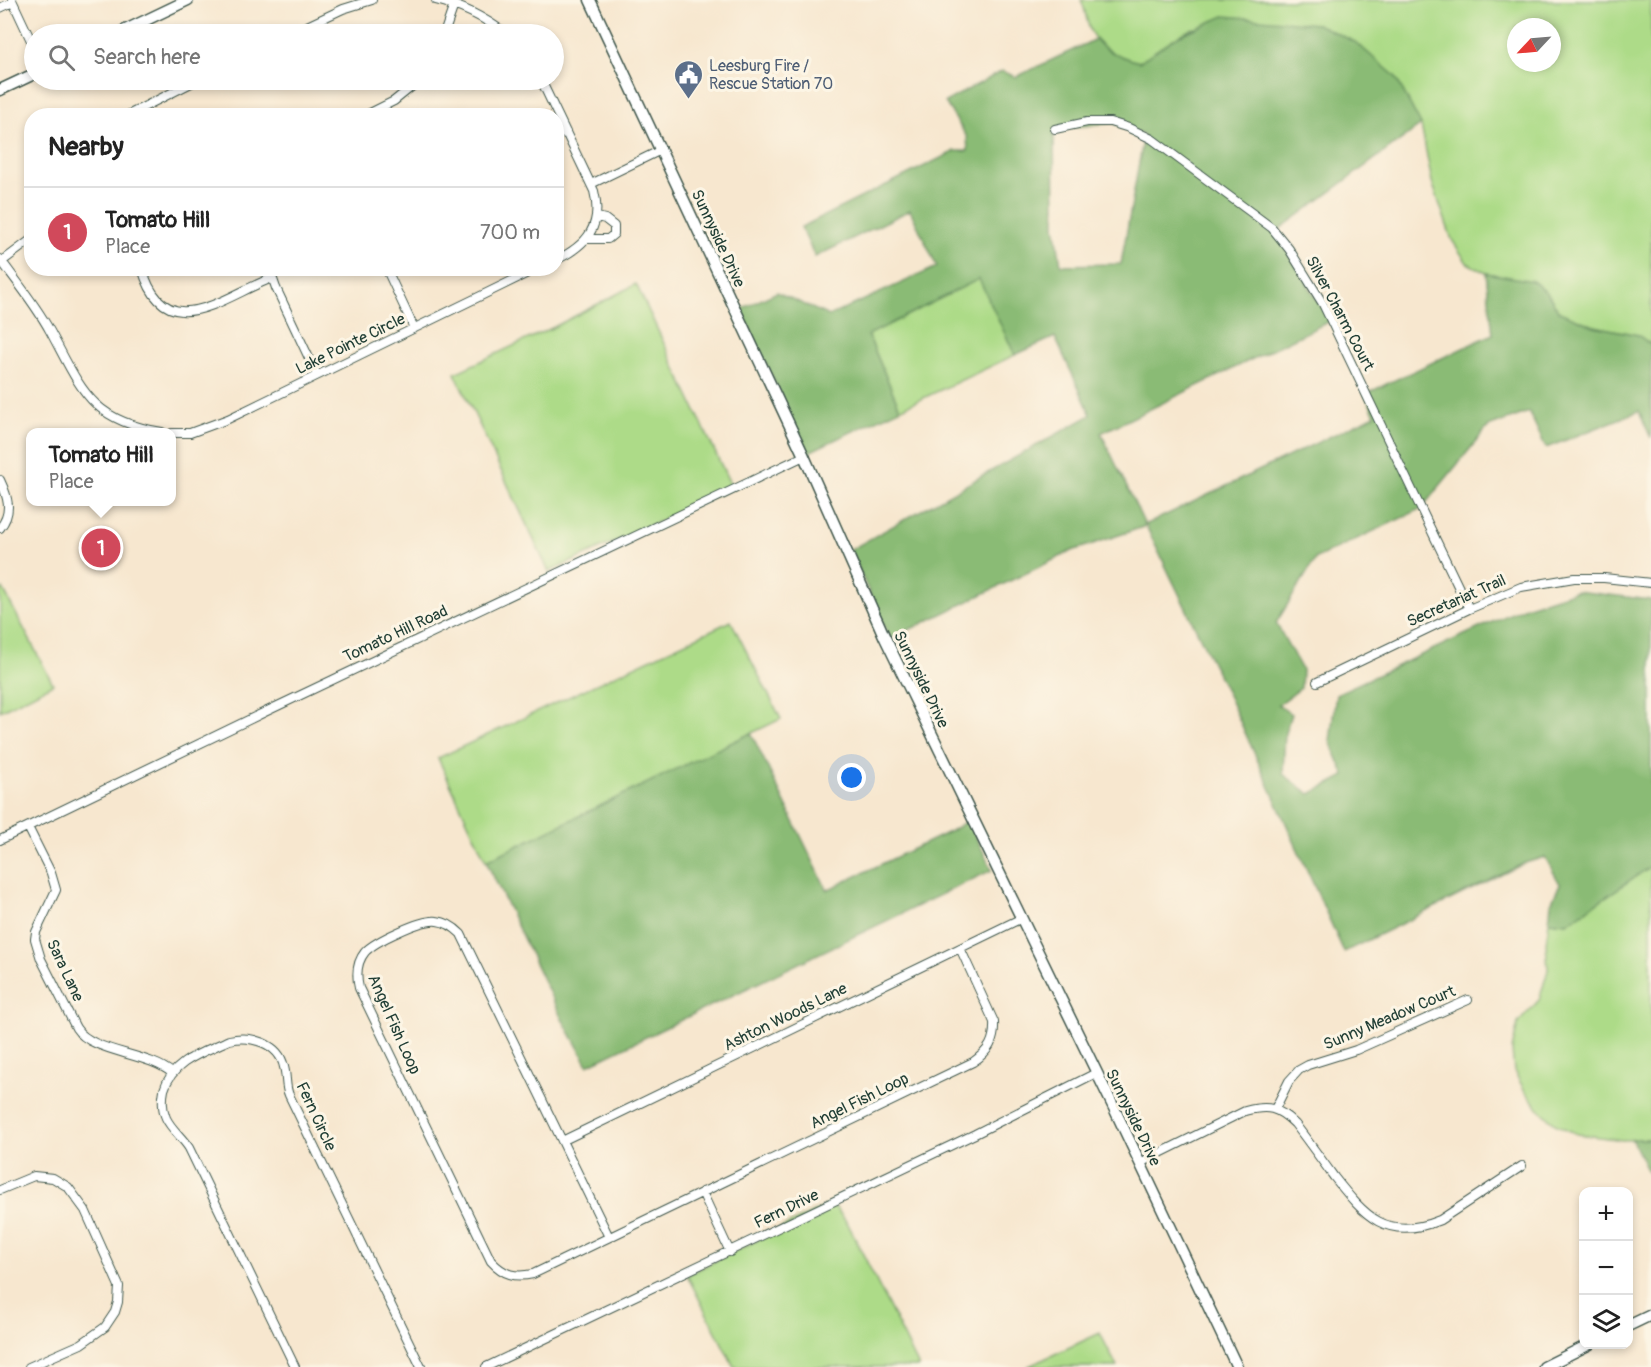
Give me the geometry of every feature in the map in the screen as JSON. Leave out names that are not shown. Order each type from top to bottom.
[{"type":"street","points":[[138,24],[188,0]]},
{"type":"street","points":[[311,24],[343,9],[372,0]]},
{"type":"street","points":[[436,0],[478,15],[491,24]]},
{"type":"street","name":"Sunnyside Drive","points":[[590,0],[804,456],[885,638],[1237,1367]]},
{"type":"street","points":[[0,8],[12,1],[24,26]]},
{"type":"street","points":[[447,24],[454,5]]},
{"type":"street","points":[[0,90],[24,79]]},
{"type":"street","points":[[142,108],[177,90]]},
{"type":"street","points":[[380,108],[408,90]]},
{"type":"street","points":[[546,90],[554,108]]},
{"type":"street","name":"Silver Charm Court","points":[[1055,129],[1087,122],[1110,122],[1129,128],[1152,139],[1272,228],[1289,249],[1323,304],[1469,609]]},
{"type":"street","points":[[564,128],[597,200],[597,217],[586,239],[564,256]]},
{"type":"street","points":[[591,184],[661,150]]},
{"type":"street","points":[[586,239],[608,239],[614,234],[614,225],[597,217]]},
{"type":"street","points":[[24,245],[1,261],[36,308],[68,368],[89,398],[130,428]]},
{"type":"street","points":[[145,276],[152,291],[163,303],[171,308],[190,312],[210,307],[272,278],[317,375]]},
{"type":"street","points":[[390,276],[414,328]]},
{"type":"street","name":"Lake Pointe Circle","points":[[176,432],[199,430],[228,419],[521,276]]},
{"type":"street","name":"Tomato Hill Road","points":[[0,840],[804,456]]},
{"type":"street","points":[[0,480],[8,499],[9,510],[0,528]]},
{"type":"street","name":"Secretariat Trail","points":[[1317,682],[1497,596],[1543,581],[1605,578],[1651,583]]},
{"type":"street","name":"Sara Lane","points":[[28,827],[51,873],[56,890],[36,932],[36,947],[76,1028],[85,1039],[153,1062],[172,1073]]},
{"type":"street","name":"Ashton Woods Lane","points":[[562,1141],[1020,919]]},
{"type":"street","name":"Angel Fish Loop","points":[[609,1237],[461,934],[444,922],[435,920],[423,922],[372,946],[364,953],[357,967],[356,977],[359,988],[491,1261],[510,1276],[522,1277],[533,1274],[973,1062],[984,1054],[994,1035],[994,1022],[960,948]]},
{"type":"street","name":"Sunny Meadow Court","points":[[1275,1109],[1289,1081],[1299,1070],[1356,1050],[1468,1000]]},
{"type":"street","name":"Fern Circle","points":[[172,1073],[183,1062],[237,1038],[255,1039],[265,1044],[280,1058],[284,1065],[284,1078],[289,1095],[421,1367]]},
{"type":"street","points":[[172,1073],[163,1095],[163,1110],[166,1118],[189,1148],[295,1367]]},
{"type":"street","name":"Fern Drive","points":[[486,1367],[985,1130],[1096,1073]]},
{"type":"street","points":[[1140,1163],[1245,1111],[1258,1108],[1275,1109],[1284,1113],[1294,1124],[1359,1208],[1374,1220],[1388,1226],[1405,1228],[1428,1225],[1440,1220],[1522,1166]]},
{"type":"street","points":[[0,1190],[34,1176],[53,1178],[68,1187],[85,1210],[119,1286],[115,1312],[105,1327],[81,1344],[29,1367]]},
{"type":"street","points":[[702,1192],[730,1252]]},
{"type":"street","points":[[1633,1324],[1651,1315]]},
{"type":"street","points":[[1544,1367],[1580,1349]]},
{"type":"green space","points":[[1081,0],[1651,0],[1651,345],[1638,335],[1594,326],[1559,312],[1548,294],[1502,276],[1486,273],[1467,263],[1452,240],[1432,182],[1421,125],[1395,76],[1193,28],[1139,62],[1118,55],[1099,44],[1089,28]]},
{"type":"green space","points":[[1224,16],[1317,24],[1355,42],[1395,76],[1421,125],[1276,232],[1330,321],[1101,433],[1145,525],[1375,415],[1365,394],[1493,334],[1486,273],[1533,281],[1548,294],[1559,312],[1594,326],[1638,335],[1651,345],[1651,438],[1639,411],[1546,448],[1529,412],[1488,427],[1421,509],[1316,558],[1276,623],[1302,670],[1301,688],[1278,705],[1291,714],[1285,733],[1283,774],[1310,794],[1345,776],[1330,741],[1336,694],[1525,607],[1576,591],[1651,600],[1651,866],[1567,923],[1549,921],[1551,903],[1560,884],[1545,857],[1525,863],[1344,952],[1229,697],[1146,526],[1072,551],[890,639],[850,550],[1091,415],[1055,337],[1015,355],[979,279],[868,335],[900,409],[807,453],[741,309],[777,292],[829,316],[937,267],[910,210],[815,257],[801,227],[955,151],[968,151],[967,137],[945,102],[1002,71],[1016,77],[1096,39],[1110,51],[1139,62],[1178,36]],"holes":[[[1113,123],[1144,135],[1121,264],[1061,265],[1055,225],[1054,129]]]},
{"type":"green space","points":[[980,278],[1015,355],[900,409],[868,335]]},
{"type":"green space","points":[[636,284],[732,488],[549,572],[455,373],[554,327]]},
{"type":"green space","points":[[3,589],[53,684],[0,711],[0,590]]},
{"type":"green space","points":[[731,621],[781,719],[486,861],[438,758]]},
{"type":"green space","points":[[751,733],[827,890],[951,831],[968,820],[992,870],[588,1065],[561,1017],[486,861]]},
{"type":"green space","points":[[1651,866],[1651,1139],[1622,1140],[1577,1134],[1557,1125],[1540,1110],[1525,1091],[1514,1071],[1512,1050],[1518,1023],[1539,1000],[1548,970],[1546,943],[1549,921],[1567,923]]},
{"type":"green space","points":[[1632,1139],[1651,1139],[1651,1178]]},
{"type":"green space","points":[[832,1203],[848,1224],[919,1367],[734,1367],[687,1275]]},
{"type":"green space","points":[[1100,1333],[1117,1367],[1027,1367],[1029,1366]]},
{"type":"place","name":"Leesburg Fire / Rescue Station 70","points":[[688,100]]},
{"type":"place","name":"Tomato Hill","points":[[101,548]]}]
